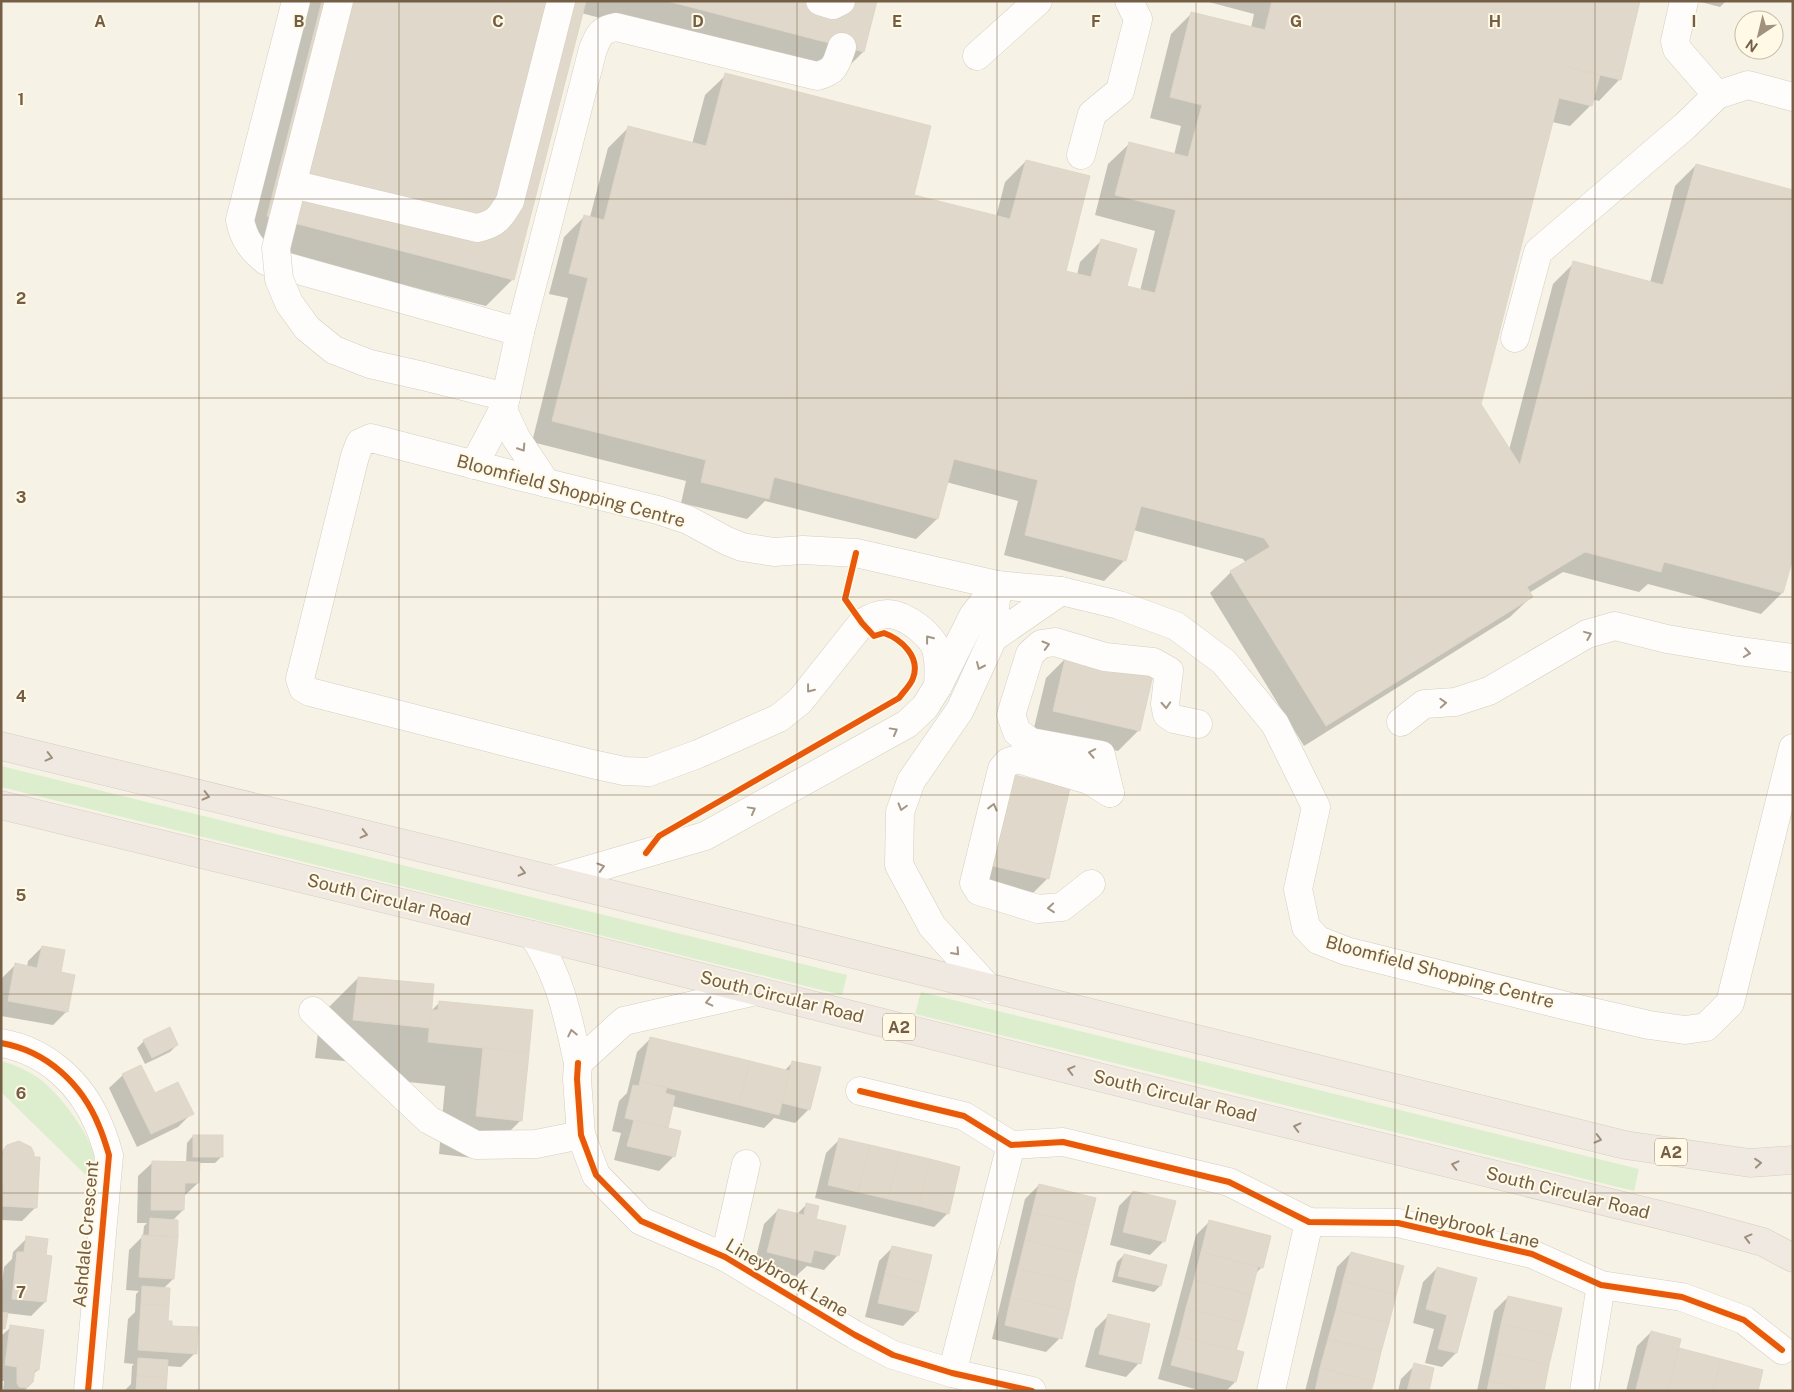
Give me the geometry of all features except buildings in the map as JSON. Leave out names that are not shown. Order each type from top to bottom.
[{"type":"highway","name":"A2","points":[[1,746],[554,880],[1625,1145],[1750,1164],[1793,1160]]},
{"type":"highway","name":"South Circular Road","points":[[1,805],[533,935],[1225,1109],[1693,1223],[1763,1242],[1793,1258]]},
{"type":"street","points":[[296,1],[240,220],[243,235],[252,249],[266,261],[520,332]]},
{"type":"street","points":[[339,1],[276,248],[279,279],[290,303],[307,328],[334,350],[370,364],[423,376],[504,403]]},
{"type":"street","points":[[292,184],[477,228],[491,225],[502,215],[510,201],[562,1]]},
{"type":"street","points":[[820,1],[833,5],[841,1]]},
{"type":"street","points":[[977,56],[1038,1]]},
{"type":"street","points":[[1081,155],[1092,114],[1120,91],[1138,19],[1129,1]]},
{"type":"street","points":[[1684,1],[1675,41],[1677,49],[1718,95]]},
{"type":"street","points":[[474,465],[504,403],[520,332],[593,49],[599,36],[605,29],[616,27],[817,76],[828,73],[836,66],[842,46]]},
{"type":"street","points":[[1515,338],[1538,252],[1685,126],[1718,95],[1748,85],[1793,97]]},
{"type":"street","points":[[504,403],[516,438],[546,483]]},
{"type":"street","name":"Bloomfield Shopping Centre","points":[[938,686],[939,669],[934,643],[922,630],[907,619],[894,614],[872,616],[862,623],[800,702],[779,718],[698,754],[648,772],[624,771],[310,692],[303,688],[300,679],[355,456],[360,443],[371,438],[674,515],[742,547],[774,552],[803,550],[856,552],[997,585],[1061,591],[1119,605],[1176,626],[1224,662],[1275,724],[1316,807],[1298,889],[1306,927],[1318,940],[1346,950],[1649,1025],[1684,1030],[1706,1027],[1730,1004],[1793,748]]},
{"type":"street","points":[[989,989],[932,926],[899,865],[900,812],[911,781],[960,710],[993,638],[997,585]]},
{"type":"street","points":[[554,880],[705,836],[907,724],[925,707],[938,686],[973,616],[997,585]]},
{"type":"street","points":[[993,638],[1061,591]]},
{"type":"street","points":[[1400,722],[1424,704],[1455,702],[1489,691],[1588,634],[1615,626],[1738,652],[1793,658]]},
{"type":"street","points":[[1091,884],[1062,907],[1038,909],[979,891],[974,883],[1002,770],[1008,762],[1018,759],[1089,780],[1110,793],[1101,754],[1031,742],[1017,732],[1011,715],[1030,654],[1041,644],[1055,642],[1104,657],[1153,662],[1169,671],[1165,704],[1167,714],[1174,719],[1198,724]]},
{"type":"street","name":"Lineybrook Lane","points":[[533,935],[546,956],[565,1004],[578,1063],[576,1080],[581,1135],[596,1176],[641,1221],[725,1257],[855,1335],[893,1355],[952,1373],[1032,1391]]},
{"type":"street","points":[[578,1063],[624,1021],[756,991]]},
{"type":"street","points":[[313,1011],[429,1120],[476,1145],[536,1144],[581,1135]]},
{"type":"street","name":"Ashdale Crescent","points":[[1,1043],[16,1046],[42,1058],[67,1075],[86,1099],[100,1126],[109,1155],[88,1391]]},
{"type":"street","points":[[860,1091],[964,1116],[1011,1145],[952,1373]]},
{"type":"street","name":"Lineybrook Lane","points":[[1011,1145],[1063,1142],[1229,1182],[1308,1222],[1398,1224],[1532,1254],[1601,1285],[1682,1297],[1744,1320],[1782,1350]]},
{"type":"street","points":[[725,1257],[746,1164]]},
{"type":"street","points":[[1271,1391],[1308,1222]]},
{"type":"street","points":[[1584,1391],[1601,1285]]},
{"type":"green space","points":[[1,766],[847,975],[842,995],[1,787]]},
{"type":"green space","points":[[921,992],[1639,1169],[1634,1191],[915,1014]]},
{"type":"green space","points":[[1,1061],[37,1077],[65,1105],[83,1130],[90,1144],[96,1169],[93,1182],[1,1092]]},
{"type":"cycle path","points":[[646,853],[659,836],[899,698],[909,686],[915,670],[912,656],[908,650],[903,644],[884,633],[874,636],[845,599],[856,553]]},
{"type":"cycle path","points":[[1,1043],[33,1053],[48,1062],[73,1083],[92,1111],[109,1155],[88,1391]]},
{"type":"cycle path","points":[[578,1063],[577,1079],[581,1135],[596,1175],[641,1221],[725,1257],[855,1335],[893,1355],[952,1373],[1032,1391]]},
{"type":"cycle path","points":[[860,1091],[964,1116],[1011,1145],[1063,1142],[1229,1182],[1309,1222],[1398,1223],[1532,1254],[1601,1285],[1682,1297],[1744,1320],[1782,1350]]}]
